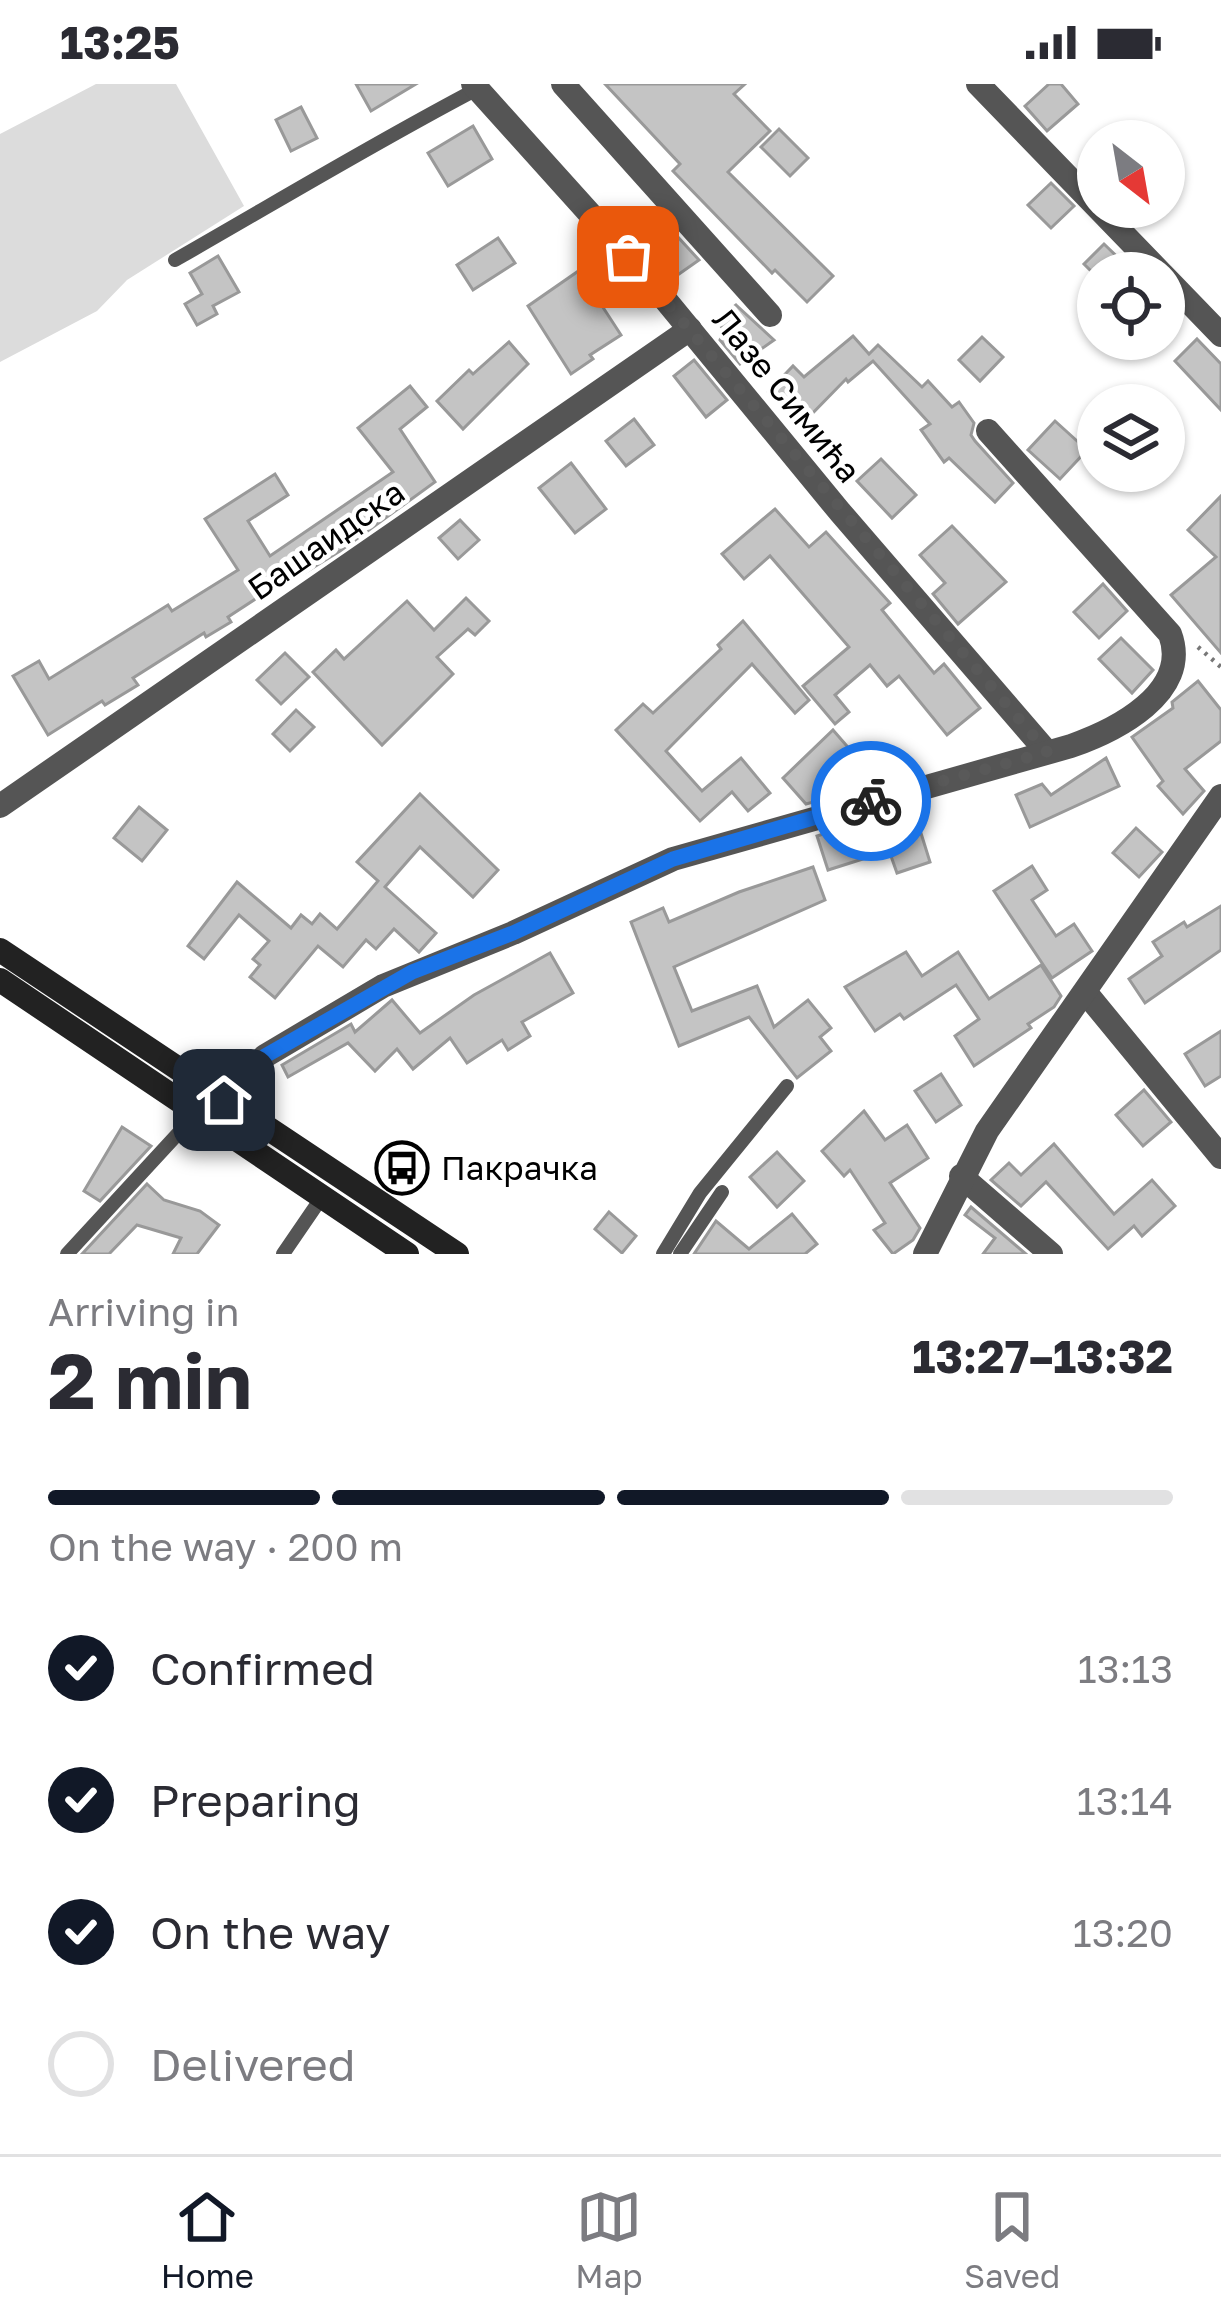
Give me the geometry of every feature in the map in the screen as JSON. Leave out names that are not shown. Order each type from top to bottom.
[{"type":"main road","points":[[0,950],[457,1254]]},
{"type":"main road","points":[[0,980],[406,1254]]},
{"type":"street","points":[[563,84],[770,314]]},
{"type":"street","points":[[978,84],[1140,252]]},
{"type":"street","name":"Лазе Симића","points":[[475,87],[691,329],[840,512],[1047,752]]},
{"type":"street","points":[[1185,298],[1221,335]]},
{"type":"street","name":"Башаидска","points":[[0,806],[691,329]]},
{"type":"street","points":[[224,1100],[265,1056],[383,986],[513,933],[615,883],[691,853],[1096,737],[1143,708],[1172,672],[1174,643],[1161,622],[988,431]]},
{"type":"street","points":[[925,1254],[1000,1109],[1221,796]]},
{"type":"street","points":[[1086,992],[1221,1157]]},
{"type":"street","points":[[962,1176],[1051,1254]]},
{"type":"lane","points":[[175,260],[475,87]]},
{"type":"lane","points":[[663,1254],[700,1193],[787,1086]]},
{"type":"lane","points":[[67,1254],[197,1113]]},
{"type":"lane","points":[[680,1254],[722,1192]]},
{"type":"lane","points":[[283,1254],[322,1197]]},
{"type":"shaded area","points":[[96,84],[176,84],[244,206],[127,280],[97,311],[0,362],[0,134]]},
{"type":"building","points":[[356,84],[416,84],[371,111]]},
{"type":"building","points":[[605,84],[745,84],[734,94],[770,131],[728,172],[833,276],[807,302],[775,270],[772,273],[673,171],[680,164]]},
{"type":"building","points":[[1049,84],[1061,84],[1078,104],[1047,131],[1025,106]]},
{"type":"building","points":[[301,107],[317,138],[291,151],[276,120]]},
{"type":"building","points":[[473,126],[492,159],[448,186],[428,153]]},
{"type":"building","points":[[779,129],[808,158],[790,176],[761,147]]},
{"type":"building","points":[[1051,183],[1074,206],[1051,228],[1028,205]]},
{"type":"building","points":[[655,212],[699,260],[672,279],[647,246],[656,239],[643,221]]},
{"type":"building","points":[[498,238],[515,263],[473,290],[457,265]]},
{"type":"building","points":[[218,256],[239,292],[213,306],[217,314],[197,325],[185,304],[202,294],[190,273]]},
{"type":"building","points":[[590,263],[602,282],[591,289],[621,335],[571,374],[528,306]]},
{"type":"building","points":[[736,305],[774,340],[740,364],[720,340],[724,330],[716,320]]},
{"type":"building","points":[[853,336],[869,354],[878,345],[922,387],[928,381],[952,407],[959,402],[974,423],[971,435],[975,441],[1013,483],[995,502],[949,458],[944,462],[921,430],[930,424],[873,361],[848,382],[846,379],[801,425],[768,392],[793,366],[804,377]]},
{"type":"building","points":[[982,337],[1003,357],[980,381],[959,360]]},
{"type":"building","points":[[1197,339],[1221,364],[1221,410],[1175,361],[1185,360],[1185,351]]},
{"type":"building","points":[[509,342],[528,364],[463,429],[437,401],[469,370],[473,374]]},
{"type":"building","points":[[694,360],[727,400],[706,417],[674,376]]},
{"type":"building","points":[[410,386],[427,407],[400,429],[435,482],[340,551],[301,575],[298,571],[228,617],[231,622],[206,637],[204,633],[133,678],[138,685],[48,735],[13,676],[39,661],[49,679],[168,605],[172,611],[238,570],[205,519],[275,474],[288,495],[248,521],[270,556],[393,472],[358,428]]},
{"type":"building","points":[[634,419],[654,445],[626,466],[606,441]]},
{"type":"building","points":[[1055,421],[1077,441],[1077,461],[1060,479],[1028,450]]},
{"type":"building","points":[[881,459],[916,495],[892,518],[857,481]]},
{"type":"building","points":[[571,463],[606,509],[575,533],[539,488]]},
{"type":"building","points":[[1221,496],[1221,653],[1171,595],[1216,557],[1188,530]]},
{"type":"building","points":[[775,509],[809,547],[826,532],[890,603],[882,610],[934,673],[944,664],[980,708],[947,735],[899,676],[887,686],[870,665],[835,695],[849,712],[835,724],[803,686],[849,647],[770,556],[744,579],[722,554]]},
{"type":"building","points":[[460,520],[479,540],[458,559],[439,538]]},
{"type":"building","points":[[952,526],[1006,582],[958,624],[933,594],[945,583],[920,555]]},
{"type":"building","points":[[1103,584],[1127,611],[1099,638],[1074,612]]},
{"type":"building","points":[[466,598],[489,621],[475,635],[468,629],[437,657],[453,674],[382,745],[313,672],[336,650],[344,659],[407,601],[434,630]]},
{"type":"building","points":[[743,621],[809,700],[795,713],[752,664],[666,751],[702,791],[741,758],[770,793],[748,811],[732,792],[700,821],[616,730],[643,704],[653,713],[721,649],[718,645]]},
{"type":"building","points":[[1121,638],[1153,670],[1132,693],[1099,659]]},
{"type":"building","points":[[285,653],[309,677],[281,704],[257,680]]},
{"type":"building","points":[[1198,681],[1221,710],[1221,741],[1185,769],[1204,791],[1183,814],[1158,786],[1163,781],[1132,737],[1173,708],[1172,702]]},
{"type":"building","points":[[296,710],[314,727],[290,751],[273,734]]},
{"type":"building","points":[[833,730],[866,768],[838,792],[834,788],[821,800],[806,804],[783,778]]},
{"type":"building","points":[[1106,758],[1119,786],[1030,827],[1016,795],[1042,784],[1051,795]]},
{"type":"building","points":[[420,794],[498,870],[473,897],[420,847],[385,887],[436,933],[419,952],[394,929],[376,949],[366,940],[343,967],[318,946],[275,998],[250,977],[260,965],[253,959],[269,941],[239,915],[204,959],[188,946],[237,882],[291,928],[301,915],[312,924],[320,914],[337,929],[378,881],[357,862]]},
{"type":"building","points":[[139,807],[167,830],[142,861],[114,838]]},
{"type":"building","points":[[855,824],[866,858],[828,870],[817,836]]},
{"type":"building","points":[[1136,828],[1162,852],[1139,877],[1113,853]]},
{"type":"building","points":[[920,830],[930,862],[897,873],[886,842]]},
{"type":"building","points":[[1032,866],[1047,890],[1032,900],[1056,936],[1074,924],[1092,951],[1052,978],[994,891]]},
{"type":"building","points":[[813,867],[825,900],[674,967],[692,1011],[757,986],[774,1027],[808,1000],[831,1028],[820,1037],[831,1051],[797,1078],[749,1017],[679,1046],[631,922],[663,908],[669,922]]},
{"type":"building","points":[[1221,906],[1221,950],[1145,1003],[1129,979],[1162,956],[1153,942]]},
{"type":"building","points":[[906,952],[922,976],[958,952],[989,999],[1041,965],[1061,996],[1054,1007],[1028,1024],[1031,1028],[974,1066],[955,1036],[979,1019],[956,985],[904,1019],[900,1014],[875,1031],[845,987]]},
{"type":"building","points":[[550,953],[573,993],[522,1022],[530,1036],[508,1050],[502,1040],[467,1063],[450,1038],[413,1069],[397,1049],[375,1071],[348,1043],[288,1077],[282,1065],[351,1024],[355,1032],[392,1000],[420,1033],[474,995]]},
{"type":"building","points":[[1221,1031],[1221,1076],[1205,1086],[1185,1054]]},
{"type":"building","points":[[941,1074],[961,1105],[936,1122],[915,1091]]},
{"type":"building","points":[[1144,1090],[1171,1122],[1143,1146],[1116,1115]]},
{"type":"building","points":[[864,1111],[885,1140],[907,1125],[928,1158],[890,1183],[920,1228],[913,1240],[893,1254],[874,1230],[885,1223],[850,1170],[844,1176],[822,1151]]},
{"type":"building","points":[[122,1127],[151,1146],[100,1201],[84,1191]]},
{"type":"building","points":[[1054,1144],[1114,1214],[1152,1180],[1175,1206],[1142,1236],[1134,1226],[1108,1249],[1046,1182],[1021,1206],[991,1180],[1009,1163],[1021,1175]]},
{"type":"building","points":[[777,1152],[804,1181],[777,1207],[750,1177]]},
{"type":"building","points":[[147,1184],[164,1200],[200,1211],[219,1225],[197,1254],[173,1254],[181,1238],[137,1225],[109,1254],[82,1254]]},
{"type":"building","points":[[971,1207],[1026,1254],[983,1254],[995,1238],[965,1215]]},
{"type":"building","points":[[609,1212],[636,1236],[622,1253],[595,1229]]},
{"type":"building","points":[[792,1214],[817,1244],[805,1254],[694,1254],[716,1221],[749,1249]]},
{"type":"way so far","points":[[628,257],[1047,752],[871,801]]},
{"type":"place","name":"Пакрачка","points":[[402,1168]]},
{"type":"route","points":[[224,1100],[265,1056],[412,972],[513,933],[673,859],[871,801]]}]
